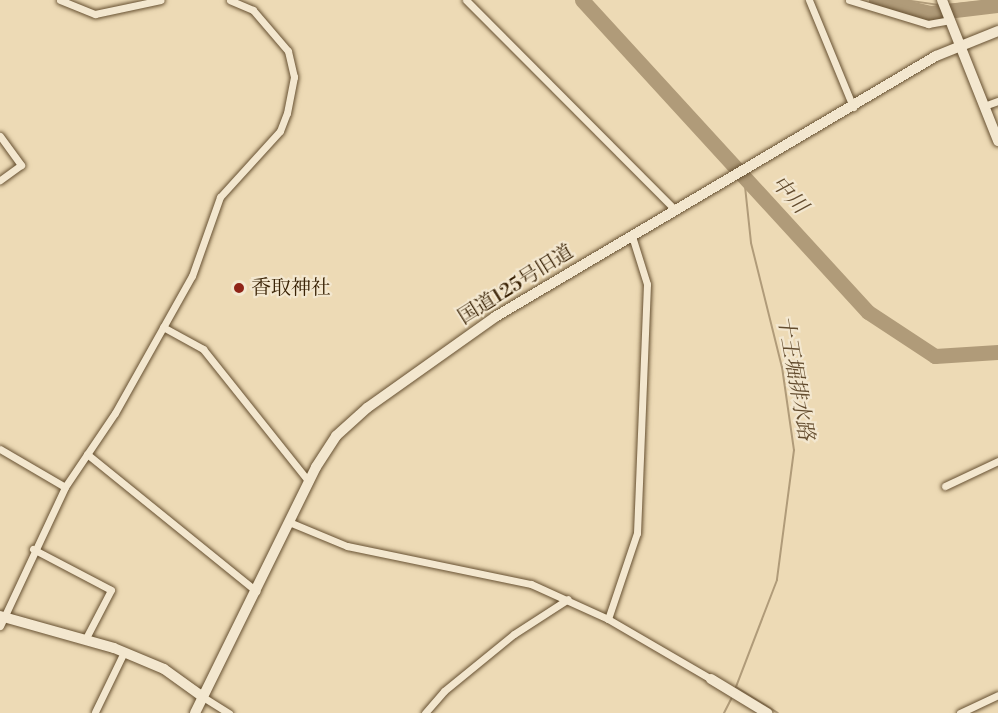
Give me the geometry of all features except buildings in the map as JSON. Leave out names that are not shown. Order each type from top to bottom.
[{"type":"street","points":[[60,0],[94,14],[161,0]]},
{"type":"street","points":[[229,713],[164,669],[124,652],[86,638],[1,619],[65,487],[87,454],[192,276],[220,198],[280,131],[293,91],[288,51],[253,9],[230,0]]},
{"type":"street","points":[[466,0],[675,210]]},
{"type":"street","points":[[809,0],[853,107]]},
{"type":"street","points":[[849,0],[928,24],[952,23]]},
{"type":"street","points":[[942,0],[998,141]]},
{"type":"street","name":"国道125号旧道","points":[[195,713],[309,482],[336,436],[367,408],[495,317],[960,45],[998,31]]},
{"type":"street","points":[[984,106],[998,101]]},
{"type":"street","points":[[0,136],[21,165],[0,180]]},
{"type":"street","points":[[608,619],[637,533],[647,284],[632,236]]},
{"type":"street","points":[[163,327],[203,349],[309,482]]},
{"type":"street","points":[[0,448],[65,487]]},
{"type":"street","points":[[87,454],[256,591]]},
{"type":"street","points":[[945,486],[998,461]]},
{"type":"street","points":[[289,522],[348,546],[531,584],[608,619],[767,713]]},
{"type":"street","points":[[33,549],[111,590],[86,638]]},
{"type":"street","points":[[425,713],[444,690],[514,634],[568,599]]},
{"type":"street","points":[[94,712],[124,652]]},
{"type":"street","points":[[960,713],[998,695]]},
{"type":"waterway","name":"中川","points":[[582,0],[868,312],[935,356],[998,352]]},
{"type":"waterway","points":[[876,0],[930,13],[998,5]]},
{"type":"waterway","points":[[904,0],[939,5]]},
{"type":"waterway","points":[[948,5],[996,0]]},
{"type":"waterway","name":"十王堀排水路","points":[[744,177],[751,243],[782,367],[794,450],[777,580],[736,687],[778,713]]},
{"type":"waterway","name":"十王堀排水路","points":[[724,713],[731,699]]},
{"type":"place","name":"香取神社","points":[[239,288]]}]
